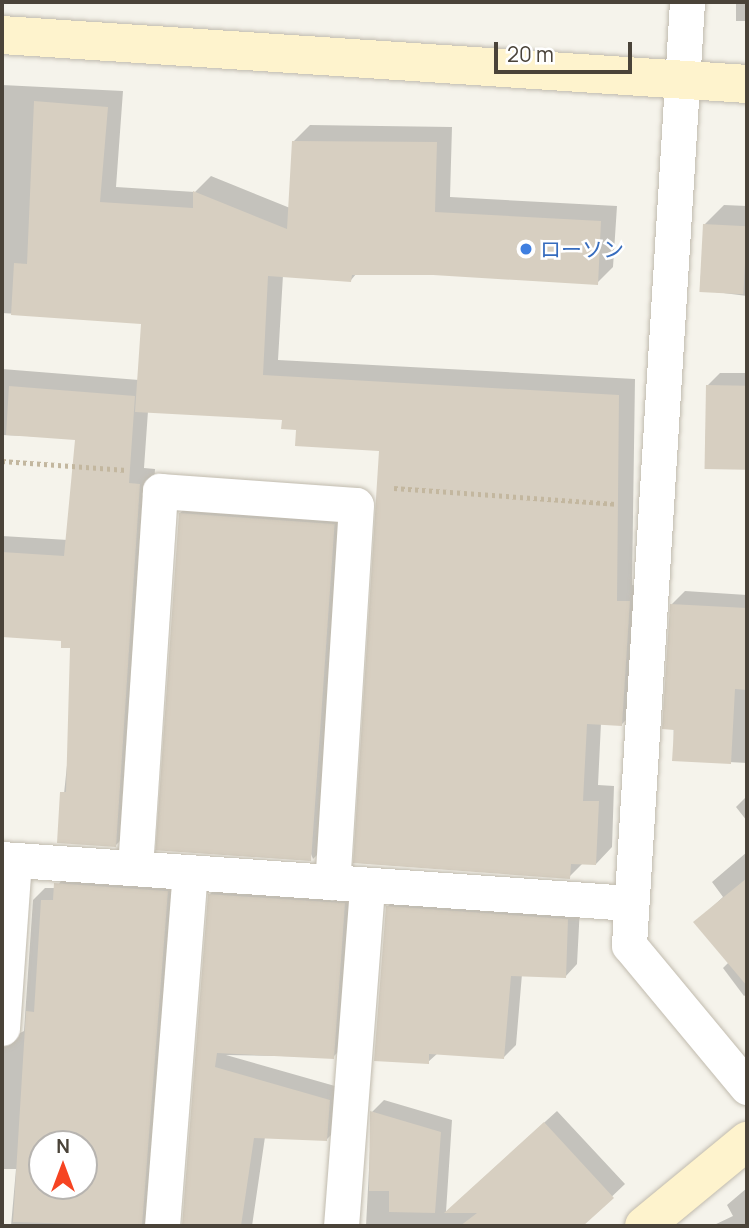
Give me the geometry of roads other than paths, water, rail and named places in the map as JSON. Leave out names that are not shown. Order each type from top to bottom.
[{"type":"street","points":[[687,2],[678,79],[629,945],[747,1087]]},
{"type":"street","points":[[2,57],[2,35],[747,84]]},
{"type":"street","points":[[135,868],[160,491],[356,505],[332,882]]},
{"type":"street","points":[[2,1028],[8,860],[630,904]]},
{"type":"street","points":[[162,1226],[190,872]]},
{"type":"street","points":[[341,1226],[367,885]]},
{"type":"street","points":[[645,1226],[747,1141]]},
{"type":"place","name":"ローソン","points":[[526,249]]}]
